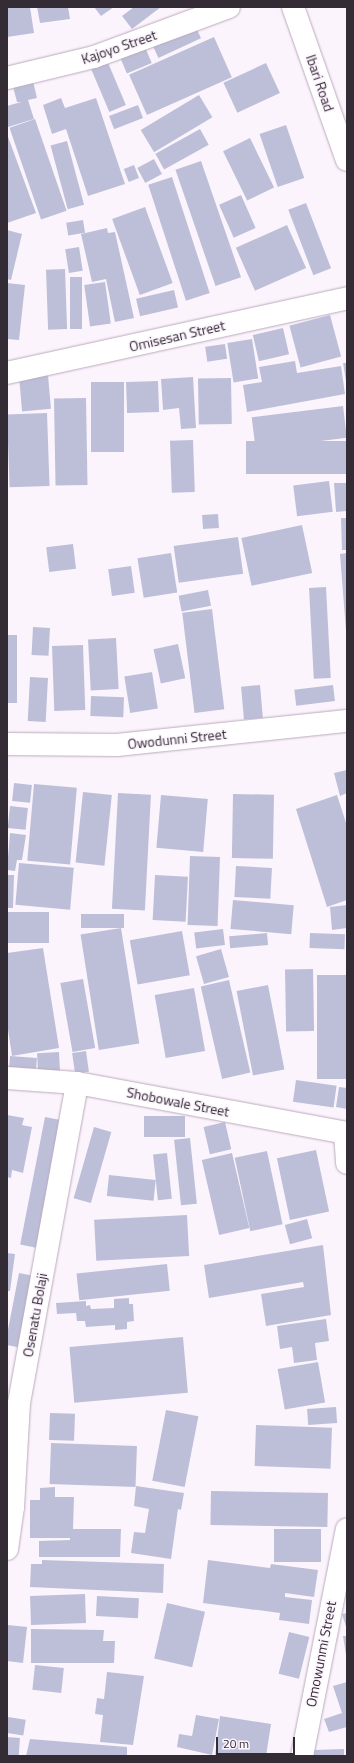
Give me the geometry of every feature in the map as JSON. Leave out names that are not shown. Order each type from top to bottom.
[{"type":"street","name":"Kajoyo Street","points":[[7,78],[94,57],[229,7]]},
{"type":"street","name":"Ibari Road","points":[[293,7],[346,156]]},
{"type":"street","name":"Omisesan Street","points":[[7,373],[347,298]]},
{"type":"street","name":"Owodunni Street","points":[[7,744],[117,745],[347,721]]},
{"type":"street","name":"Shobowale Street","points":[[7,1078],[77,1083],[346,1133]]},
{"type":"street","name":"Osenatu Bolaji","points":[[7,1549],[13,1507],[13,1403],[77,1083]]},
{"type":"street","points":[[346,1133],[347,1163]]},
{"type":"street","name":"Omowunmi Street","points":[[302,1756],[347,1529]]},
{"type":"building","points":[[7,7],[30,7],[34,33],[7,37]]},
{"type":"building","points":[[37,7],[68,7],[70,19],[40,23]]},
{"type":"building","points":[[94,7],[114,7],[101,16]]},
{"type":"building","points":[[134,7],[161,7],[132,29],[122,16]]},
{"type":"building","points":[[193,21],[201,38],[158,58],[150,41]]},
{"type":"building","points":[[214,37],[232,77],[147,115],[129,75]]},
{"type":"building","points":[[142,40],[152,63],[127,74],[117,51]]},
{"type":"building","points":[[106,58],[126,105],[109,112],[89,65]]},
{"type":"building","points":[[266,63],[280,93],[237,113],[223,83]]},
{"type":"building","points":[[31,73],[37,98],[28,100],[34,119],[8,127],[7,106],[21,102],[17,102],[11,79]]},
{"type":"building","points":[[199,95],[212,117],[154,152],[141,130]]},
{"type":"building","points":[[61,98],[65,108],[96,98],[125,184],[88,196],[66,129],[52,134],[43,105]]},
{"type":"building","points":[[138,105],[143,118],[114,129],[109,116]]},
{"type":"building","points":[[35,119],[67,211],[41,220],[9,128]]},
{"type":"building","points":[[286,125],[304,178],[278,187],[260,134]]},
{"type":"building","points":[[200,129],[209,145],[164,169],[155,154]]},
{"type":"building","points":[[7,134],[36,213],[7,223]]},
{"type":"building","points":[[250,138],[274,187],[247,201],[223,151]]},
{"type":"building","points":[[67,141],[84,205],[68,209],[51,145]]},
{"type":"building","points":[[154,159],[162,174],[145,183],[137,168]]},
{"type":"building","points":[[201,161],[241,277],[216,286],[175,170]]},
{"type":"building","points":[[134,165],[139,178],[129,182],[124,169]]},
{"type":"building","points":[[172,177],[210,293],[186,301],[148,185]]},
{"type":"building","points":[[241,195],[256,228],[234,238],[219,205]]},
{"type":"building","points":[[306,203],[331,268],[313,275],[288,210]]},
{"type":"building","points":[[145,207],[173,283],[140,295],[112,219]]},
{"type":"building","points":[[83,220],[85,233],[68,235],[66,223]]},
{"type":"building","points":[[287,225],[306,268],[255,291],[236,248]]},
{"type":"building","points":[[107,228],[108,233],[115,232],[134,318],[115,322],[106,279],[92,282],[81,234]]},
{"type":"building","points":[[7,230],[22,234],[11,280],[7,279]]},
{"type":"building","points":[[79,247],[83,271],[69,273],[65,249]]},
{"type":"building","points":[[65,269],[67,329],[48,330],[46,270]]},
{"type":"building","points":[[70,277],[82,277],[82,329],[70,329]]},
{"type":"building","points":[[105,282],[111,324],[90,327],[84,285]]},
{"type":"building","points":[[7,283],[25,285],[19,340],[7,339]]},
{"type":"building","points":[[174,290],[178,308],[140,316],[136,299]]},
{"type":"building","points":[[330,315],[341,357],[301,367],[289,326]]},
{"type":"building","points":[[283,328],[289,354],[259,361],[253,335]]},
{"type":"building","points":[[252,339],[258,379],[234,382],[227,343]]},
{"type":"building","points":[[225,344],[227,359],[207,362],[205,347]]},
{"type":"building","points":[[295,361],[297,373],[341,366],[345,394],[247,412],[243,385],[262,382],[259,367]]},
{"type":"building","points":[[343,363],[347,363],[347,381],[346,381]]},
{"type":"building","points":[[48,375],[51,409],[22,411],[19,378]]},
{"type":"building","points":[[193,377],[196,428],[181,429],[179,408],[163,410],[161,379]]},
{"type":"building","points":[[231,378],[232,424],[199,425],[198,379]]},
{"type":"building","points":[[158,381],[159,412],[127,413],[126,382]]},
{"type":"building","points":[[91,382],[124,382],[124,452],[91,452]]},
{"type":"building","points":[[86,398],[88,485],[56,486],[54,399]]},
{"type":"building","points":[[343,406],[347,438],[256,449],[252,417]]},
{"type":"building","points":[[47,413],[50,486],[10,487],[7,414]]},
{"type":"building","points":[[193,440],[195,492],[172,493],[170,441]]},
{"type":"building","points":[[246,441],[347,441],[347,474],[246,474]]},
{"type":"building","points":[[329,481],[333,512],[297,516],[293,485]]},
{"type":"building","points":[[334,483],[347,483],[347,511],[336,512]]},
{"type":"building","points":[[218,514],[219,528],[203,529],[202,515]]},
{"type":"building","points":[[341,518],[347,518],[347,550],[342,550]]},
{"type":"building","points":[[302,525],[312,573],[252,586],[241,538]]},
{"type":"building","points":[[238,537],[243,574],[179,583],[174,546]]},
{"type":"building","points":[[73,544],[76,569],[49,572],[46,547]]},
{"type":"building","points":[[171,553],[177,593],[144,598],[137,558]]},
{"type":"building","points":[[347,553],[347,631],[346,631],[340,554]]},
{"type":"building","points":[[131,566],[135,593],[112,596],[108,569]]},
{"type":"building","points":[[326,587],[331,678],[314,679],[309,588]]},
{"type":"building","points":[[208,590],[211,606],[182,611],[179,596]]},
{"type":"building","points":[[212,609],[224,709],[195,713],[182,613]]},
{"type":"building","points":[[33,627],[50,628],[49,656],[32,655]]},
{"type":"building","points":[[7,635],[17,635],[17,703],[7,703]]},
{"type":"building","points":[[116,638],[119,689],[91,690],[88,639]]},
{"type":"building","points":[[178,644],[185,678],[161,683],[154,649]]},
{"type":"building","points":[[83,645],[85,710],[54,711],[52,646]]},
{"type":"building","points":[[152,672],[158,709],[130,713],[124,676]]},
{"type":"building","points":[[30,677],[48,678],[46,722],[28,721]]},
{"type":"building","points":[[260,685],[263,718],[244,720],[241,687]]},
{"type":"building","points":[[333,685],[335,701],[296,706],[294,690]]},
{"type":"building","points":[[91,696],[124,697],[123,717],[90,716]]},
{"type":"building","points":[[347,770],[347,793],[340,796],[334,773]]},
{"type":"building","points":[[14,783],[32,785],[30,803],[12,801]]},
{"type":"building","points":[[34,784],[77,788],[70,864],[27,861]]},
{"type":"building","points":[[83,792],[112,795],[104,866],[76,863]]},
{"type":"building","points":[[118,793],[151,795],[145,911],[112,909]]},
{"type":"building","points":[[233,794],[274,795],[273,859],[232,858]]},
{"type":"building","points":[[161,795],[208,799],[203,852],[156,848]]},
{"type":"building","points":[[337,795],[347,826],[347,900],[327,907],[296,809]]},
{"type":"building","points":[[10,806],[28,808],[26,830],[8,828]]},
{"type":"building","points":[[10,833],[26,835],[22,860],[17,860],[15,871],[7,870]]},
{"type":"building","points":[[190,856],[220,857],[218,926],[188,925]]},
{"type":"building","points":[[19,863],[74,868],[70,910],[15,905]]},
{"type":"building","points":[[236,866],[272,868],[270,899],[234,897]]},
{"type":"building","points":[[7,875],[14,875],[13,908],[7,908]]},
{"type":"building","points":[[155,875],[188,877],[186,922],[153,920]]},
{"type":"building","points":[[233,900],[294,905],[291,934],[230,929]]},
{"type":"building","points":[[347,905],[347,928],[332,930],[330,907]]},
{"type":"building","points":[[7,912],[49,912],[49,943],[7,943]]},
{"type":"building","points":[[81,914],[124,914],[124,928],[81,928]]},
{"type":"building","points":[[121,928],[139,1044],[99,1050],[81,934]]},
{"type":"building","points":[[223,929],[225,945],[196,948],[194,933]]},
{"type":"building","points":[[182,931],[190,975],[138,985],[130,940]]},
{"type":"building","points":[[267,933],[268,945],[230,948],[229,936]]},
{"type":"building","points":[[310,933],[345,934],[344,949],[309,948]]},
{"type":"building","points":[[43,948],[59,1048],[12,1056],[7,1023],[7,953]]},
{"type":"building","points":[[221,949],[229,977],[204,984],[196,956]]},
{"type":"building","points":[[285,969],[313,969],[314,1031],[286,1031]]},
{"type":"building","points":[[317,975],[347,975],[347,1079],[317,1079]]},
{"type":"building","points":[[83,979],[95,1048],[73,1052],[60,983]]},
{"type":"building","points":[[229,980],[250,1073],[222,1079],[201,987]]},
{"type":"building","points":[[268,985],[284,1069],[253,1076],[237,991]]},
{"type":"building","points":[[194,988],[205,1051],[166,1058],[155,995]]},
{"type":"building","points":[[86,1051],[89,1072],[75,1074],[72,1053]]},
{"type":"building","points":[[59,1052],[60,1071],[38,1072],[37,1053]]},
{"type":"building","points":[[10,1056],[37,1058],[36,1069],[9,1067]]},
{"type":"building","points":[[296,1080],[337,1086],[334,1107],[293,1102]]},
{"type":"building","points":[[339,1087],[347,1088],[347,1109],[336,1107]]},
{"type":"building","points":[[7,1115],[24,1118],[22,1125],[32,1127],[23,1173],[12,1170],[11,1178],[7,1177]]},
{"type":"building","points":[[144,1116],[185,1116],[185,1137],[144,1137]]},
{"type":"building","points":[[45,1117],[61,1120],[36,1248],[20,1245]]},
{"type":"building","points":[[225,1122],[231,1149],[210,1154],[204,1127]]},
{"type":"building","points":[[94,1127],[111,1132],[91,1203],[74,1198]]},
{"type":"building","points":[[190,1138],[197,1204],[181,1205],[174,1140]]},
{"type":"building","points":[[316,1150],[329,1212],[290,1220],[277,1158]]},
{"type":"building","points":[[267,1151],[283,1224],[250,1231],[235,1158]]},
{"type":"building","points":[[167,1153],[172,1199],[158,1200],[153,1154]]},
{"type":"building","points":[[232,1153],[249,1228],[219,1235],[202,1160]]},
{"type":"building","points":[[109,1175],[156,1180],[154,1201],[107,1196]]},
{"type":"building","points":[[187,1215],[189,1256],[96,1261],[94,1220]]},
{"type":"building","points":[[307,1219],[312,1238],[290,1244],[285,1225]]},
{"type":"building","points":[[323,1245],[331,1315],[266,1326],[261,1294],[304,1287],[303,1282],[209,1298],[204,1265]]},
{"type":"building","points":[[7,1253],[15,1254],[10,1291],[7,1291]]},
{"type":"building","points":[[167,1264],[170,1291],[79,1300],[76,1274]]},
{"type":"building","points":[[19,1273],[35,1276],[21,1348],[7,1345],[7,1335]]},
{"type":"building","points":[[129,1298],[129,1304],[133,1304],[134,1321],[127,1322],[127,1329],[115,1330],[115,1325],[86,1327],[85,1321],[77,1321],[76,1313],[57,1314],[56,1303],[86,1301],[86,1306],[90,1305],[91,1309],[114,1308],[114,1299]]},
{"type":"building","points":[[326,1319],[329,1341],[315,1343],[317,1360],[294,1363],[292,1347],[280,1349],[277,1326]]},
{"type":"building","points":[[183,1337],[188,1393],[74,1403],[69,1347]]},
{"type":"building","points":[[318,1362],[325,1402],[285,1409],[278,1369]]},
{"type":"building","points":[[336,1407],[337,1423],[308,1425],[307,1409]]},
{"type":"building","points":[[166,1410],[198,1416],[185,1487],[152,1481]]},
{"type":"building","points":[[50,1413],[75,1414],[74,1441],[49,1440]]},
{"type":"building","points":[[256,1425],[332,1428],[331,1469],[255,1466]]},
{"type":"building","points":[[51,1443],[137,1446],[136,1487],[50,1484]]},
{"type":"building","points":[[136,1486],[184,1493],[181,1510],[178,1509],[171,1559],[131,1553],[134,1532],[145,1533],[149,1509],[134,1506]]},
{"type":"building","points":[[55,1487],[55,1497],[74,1497],[73,1529],[121,1529],[120,1557],[39,1557],[39,1541],[70,1540],[70,1538],[30,1538],[30,1500],[40,1500],[40,1488]]},
{"type":"building","points":[[211,1491],[328,1493],[327,1527],[210,1525]]},
{"type":"building","points":[[274,1529],[321,1529],[321,1562],[274,1562]]},
{"type":"building","points":[[42,1560],[164,1564],[163,1593],[30,1587],[31,1564],[42,1564]]},
{"type":"building","points":[[208,1560],[270,1568],[271,1564],[318,1570],[314,1597],[285,1593],[285,1597],[312,1600],[309,1624],[279,1620],[280,1613],[203,1603]]},
{"type":"building","points":[[85,1594],[86,1623],[31,1625],[30,1596]]},
{"type":"building","points":[[97,1596],[139,1598],[138,1618],[96,1616]]},
{"type":"building","points":[[167,1603],[205,1612],[192,1667],[154,1659]]},
{"type":"building","points":[[347,1613],[347,1630],[342,1614]]},
{"type":"building","points":[[8,1625],[27,1627],[23,1663],[7,1661]]},
{"type":"building","points":[[31,1629],[104,1630],[103,1641],[115,1641],[114,1663],[31,1663]]},
{"type":"building","points":[[289,1632],[309,1637],[299,1679],[279,1674]]},
{"type":"building","points":[[343,1636],[347,1636],[347,1655],[346,1655]]},
{"type":"building","points":[[35,1665],[64,1668],[61,1693],[32,1690]]},
{"type":"building","points":[[107,1672],[144,1676],[133,1745],[100,1742],[103,1715],[95,1714],[97,1698],[104,1699]]},
{"type":"building","points":[[347,1682],[347,1727],[329,1732],[324,1719],[342,1713],[333,1686]]},
{"type":"building","points":[[196,1715],[219,1719],[212,1755],[177,1747],[179,1734],[192,1736]]},
{"type":"building","points":[[220,1716],[271,1724],[266,1756],[215,1756]]},
{"type":"building","points":[[8,1717],[26,1720],[23,1736],[7,1733]]},
{"type":"building","points":[[7,1737],[20,1738],[19,1756],[7,1756]]},
{"type":"building","points":[[30,1739],[127,1747],[127,1756],[26,1756]]},
{"type":"building","points":[[344,1749],[344,1756],[314,1756],[314,1750]]}]
